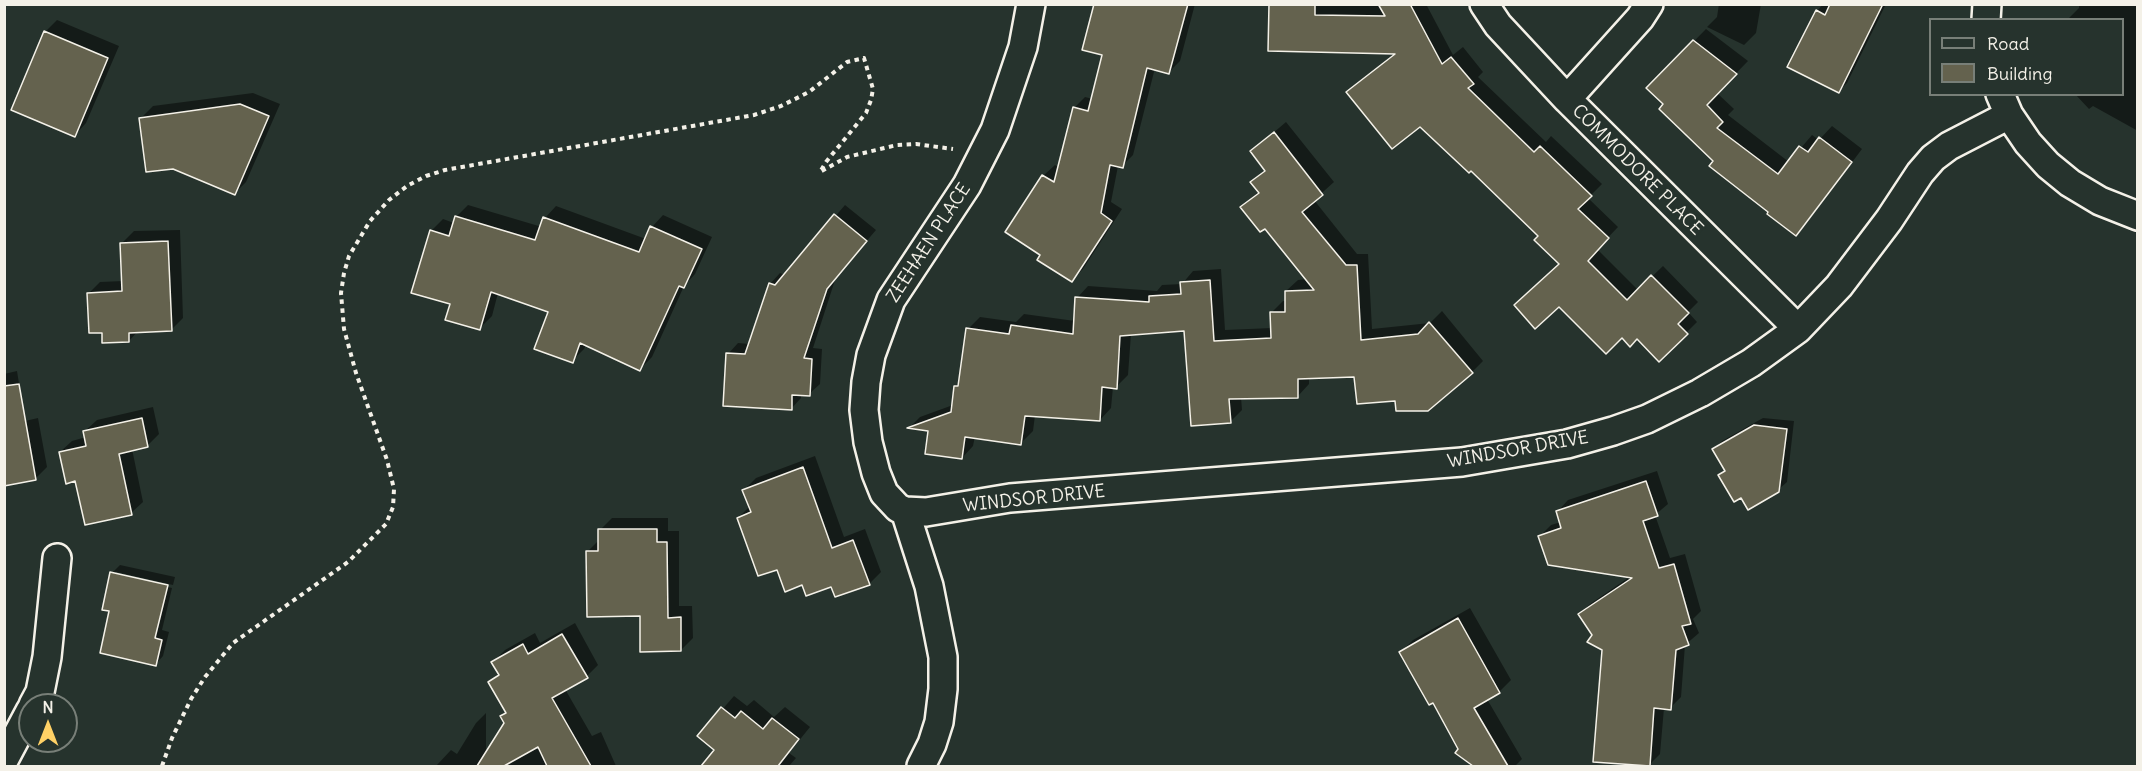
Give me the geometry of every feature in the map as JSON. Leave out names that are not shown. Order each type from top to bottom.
[{"type":"street","name":"ZEEHAEN PLACE","points":[[905,511],[898,508],[884,493],[868,442],[864,410],[871,355],[891,300],[963,191],[995,130],[1023,47],[1031,4]]},
{"type":"street","name":"COMMODORE PLACE","points":[[1484,4],[1518,48],[1566,99],[1798,329]]},
{"type":"street","points":[[1566,99],[1640,18],[1649,4]]},
{"type":"street","name":"WINDSOR DRIVE","points":[[905,511],[926,512],[1010,498],[1462,462],[1567,444],[1613,431],[1700,393],[1751,363],[1798,329],[1839,286],[1882,230],[1920,172],[1933,158],[2004,105]]},
{"type":"street","points":[[2004,105],[2048,165],[2070,183],[2100,201],[2138,216]]},
{"type":"street","points":[[905,511],[929,586],[943,657],[943,689],[939,722],[932,744],[921,766]]},
{"type":"street","points":[[39,693],[47,657],[57,558]]},
{"type":"street","points":[[4,760],[18,734]]},
{"type":"path","points":[[162,766],[190,699],[233,643],[348,562],[386,524],[393,507],[394,489],[387,460],[356,373],[344,329],[341,293],[349,256],[370,221],[389,200],[407,186],[426,176],[454,168],[754,115],[781,106],[809,92],[847,62],[864,58],[873,89],[866,113],[820,172],[847,157],[897,145],[916,144],[952,148],[961,154]]},
{"type":"building","points":[[1094,4],[1188,4],[1169,74],[1147,68],[1123,168],[1110,165],[1101,213],[1112,221],[1072,282],[1037,260],[1040,255],[1005,232],[1042,175],[1054,182],[1073,107],[1088,111],[1102,55],[1082,50]]},
{"type":"building","points":[[1269,4],[1315,4],[1315,15],[1385,16],[1378,4],[1410,4],[1442,64],[1451,57],[1474,84],[1468,88],[1534,152],[1540,146],[1592,196],[1578,209],[1609,238],[1588,261],[1627,300],[1651,275],[1689,313],[1678,324],[1688,334],[1659,362],[1637,339],[1630,347],[1622,338],[1606,354],[1559,307],[1535,329],[1514,305],[1559,264],[1534,240],[1538,236],[1471,171],[1469,173],[1420,127],[1392,149],[1346,92],[1395,54],[1268,51]]},
{"type":"building","points":[[1830,4],[1883,4],[1839,93],[1787,67],[1816,10],[1825,15]]},
{"type":"building","points":[[44,31],[108,58],[75,137],[11,110]]},
{"type":"building","points":[[1693,40],[1737,74],[1707,105],[1723,122],[1717,128],[1778,174],[1799,146],[1808,152],[1819,137],[1852,162],[1796,236],[1709,166],[1713,161],[1659,109],[1663,104],[1646,88]]},
{"type":"building","points":[[240,104],[269,116],[235,195],[173,169],[146,172],[139,118]]},
{"type":"building","points":[[1274,132],[1323,195],[1302,212],[1346,265],[1357,265],[1361,340],[1418,334],[1429,322],[1473,373],[1428,411],[1396,411],[1395,401],[1357,404],[1354,377],[1298,379],[1298,398],[1229,399],[1231,423],[1191,426],[1184,331],[1120,336],[1117,389],[1102,387],[1100,421],[1025,416],[1021,445],[965,437],[962,459],[925,454],[928,431],[907,428],[951,412],[954,386],[958,386],[966,328],[1009,334],[1011,325],[1073,334],[1075,297],[1149,302],[1149,296],[1181,294],[1180,282],[1210,280],[1214,341],[1271,338],[1270,312],[1285,312],[1285,291],[1314,290],[1265,229],[1260,232],[1240,207],[1259,193],[1250,182],[1265,171],[1250,151]]},
{"type":"building","points":[[834,214],[867,241],[827,289],[804,358],[812,359],[810,396],[792,395],[792,410],[723,406],[726,353],[745,354],[769,283],[775,285]]},
{"type":"building","points":[[455,216],[535,240],[543,217],[639,252],[650,226],[702,249],[684,288],[679,286],[640,371],[580,343],[573,363],[534,349],[548,312],[491,292],[480,330],[445,320],[450,304],[411,293],[430,230],[449,236]]},
{"type":"building","points":[[168,241],[172,331],[129,333],[129,342],[102,343],[102,333],[89,333],[87,293],[122,291],[120,243]]},
{"type":"building","points":[[19,384],[36,480],[4,486],[4,386]]},
{"type":"building","points":[[142,418],[148,447],[119,454],[132,515],[85,525],[75,481],[66,484],[59,452],[86,446],[83,431]]},
{"type":"building","points":[[1754,425],[1787,429],[1779,492],[1748,510],[1741,498],[1734,502],[1718,475],[1725,471],[1712,449]]},
{"type":"building","points":[[803,467],[832,548],[853,540],[870,585],[835,597],[831,587],[806,596],[802,585],[785,592],[777,570],[758,576],[737,518],[751,512],[742,490]]},
{"type":"building","points":[[1646,481],[1658,516],[1643,521],[1659,568],[1674,564],[1691,624],[1682,626],[1689,645],[1676,650],[1671,710],[1654,708],[1650,766],[1593,762],[1602,650],[1587,642],[1592,635],[1578,614],[1632,578],[1548,565],[1538,536],[1561,528],[1556,511]]},
{"type":"building","points":[[598,529],[657,529],[657,542],[667,542],[668,618],[681,617],[681,651],[640,652],[640,616],[587,617],[586,551],[598,551]]},
{"type":"building","points":[[110,572],[168,585],[155,638],[162,640],[156,666],[100,653],[109,611],[102,610]]},
{"type":"building","points":[[1458,618],[1500,693],[1474,708],[1508,766],[1473,766],[1455,753],[1458,749],[1433,703],[1429,705],[1399,652]]},
{"type":"building","points":[[562,634],[588,678],[552,698],[591,766],[547,766],[538,747],[504,766],[477,766],[504,723],[500,716],[506,713],[488,682],[499,675],[491,662],[523,644],[528,654]]},
{"type":"building","points":[[721,707],[735,718],[741,711],[763,729],[772,718],[799,739],[778,766],[701,766],[714,750],[697,736]]}]
